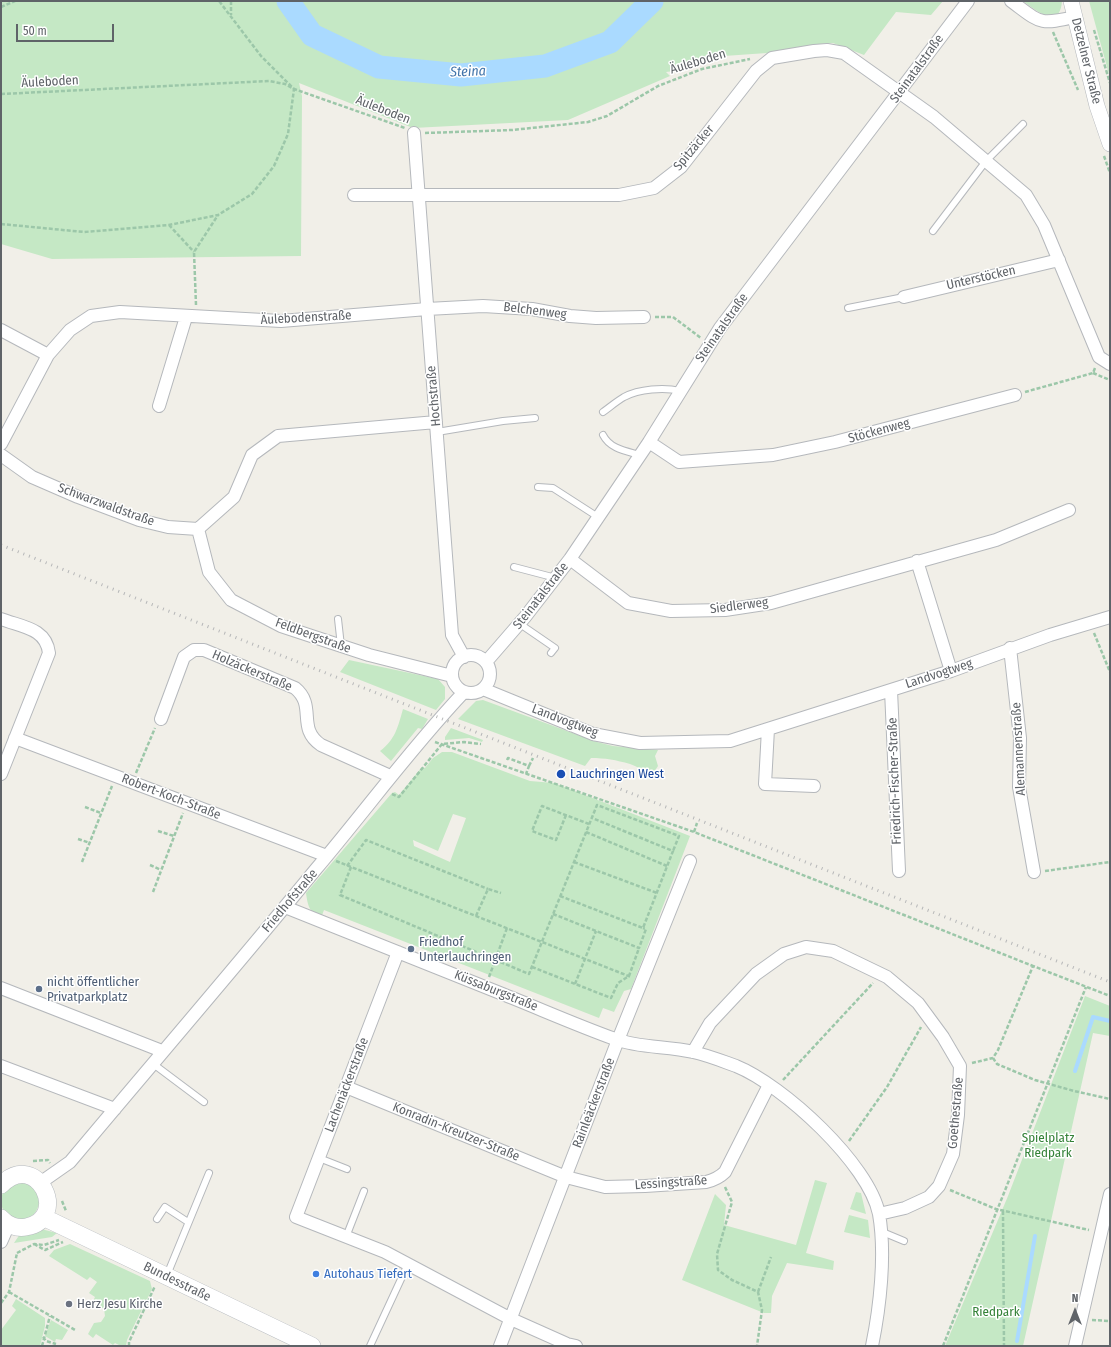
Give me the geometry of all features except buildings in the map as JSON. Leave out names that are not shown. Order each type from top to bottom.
[{"type":"main road","points":[[1,1184],[8,1178],[16,1175],[33,1177],[40,1183],[47,1196],[46,1210],[43,1217],[33,1225],[21,1228],[5,1221]]},
{"type":"main road","name":"Bundesstraße","points":[[43,1217],[160,1280],[312,1346]]},
{"type":"street","name":"Steinatalstraße","points":[[486,662],[520,624],[570,559],[649,442],[709,345],[968,1]]},
{"type":"street","points":[[1011,1],[1039,21],[1049,23],[1075,17]]},
{"type":"street","name":"Detzelner Straße","points":[[1071,1],[1097,106],[1110,144]]},
{"type":"street","name":"Spitzäcker","points":[[354,195],[619,194],[654,188],[681,167],[756,71],[772,58],[827,50],[844,53],[900,92]]},
{"type":"street","points":[[900,92],[934,117],[1026,195],[1044,225],[1099,357],[1110,364]]},
{"type":"street","name":"Hochstraße","points":[[414,133],[452,634],[464,657]]},
{"type":"street","name":"Unterstöcken","points":[[904,297],[1059,260]]},
{"type":"street","name":"Belchenweg","points":[[427,309],[483,306],[532,309],[570,316],[596,318],[644,317]]},
{"type":"street","name":"Äulebodenstraße","points":[[1,444],[48,355],[70,330],[91,316],[120,312],[281,321],[427,309]]},
{"type":"street","points":[[159,406],[191,317]]},
{"type":"street","points":[[1,330],[48,355]]},
{"type":"street","name":"Stöckenweg","points":[[649,442],[679,462],[773,455],[835,442],[1015,395]]},
{"type":"street","points":[[198,529],[234,497],[252,455],[278,436],[436,427]]},
{"type":"street","name":"Schwarzwaldstraße","points":[[1,455],[32,477],[78,497],[146,522],[168,528],[198,529]]},
{"type":"street","name":"Siedlerweg","points":[[570,559],[628,603],[671,611],[725,610],[771,603],[996,540],[1069,510]]},
{"type":"street","name":"Feldbergstraße","points":[[198,529],[209,572],[231,600],[281,626],[369,655],[452,676]]},
{"type":"street","points":[[917,561],[951,671]]},
{"type":"street","name":"Landvogtweg","points":[[483,689],[593,734],[640,743],[730,741],[951,671],[1010,648],[1110,617]]},
{"type":"street","points":[[1,619],[41,634],[47,643],[49,654],[1,774]]},
{"type":"street","name":"Alemannenstraße","points":[[1010,648],[1020,738],[1019,787],[1034,872]]},
{"type":"street","name":"Holzäckerstraße","points":[[161,718],[184,657],[194,650],[204,650],[295,688],[303,695],[306,704],[308,730],[313,740],[321,746],[390,776]]},
{"type":"street","points":[[476,656],[486,662],[489,668],[490,680],[483,689],[477,692],[464,692],[456,686],[452,676],[455,664],[464,657],[476,656]]},
{"type":"street","name":"Friedrich-Fischer-Straße","points":[[891,690],[899,872]]},
{"type":"street","name":"Friedhofstraße","points":[[40,1183],[70,1162],[162,1051],[285,907],[390,776],[464,692]]},
{"type":"street","points":[[768,729],[765,784],[814,786]]},
{"type":"street","name":"Robert-Koch-Straße","points":[[15,738],[327,856]]},
{"type":"street","name":"Rainleäckerstraße","points":[[500,1346],[618,1040],[690,861]]},
{"type":"street","name":"Küssaburgstraße","points":[[285,907],[618,1040],[693,1052],[737,1067],[771,1087],[816,1124],[842,1152],[862,1177],[873,1196],[879,1214],[880,1278],[876,1327],[872,1346]]},
{"type":"street","name":"Goethestraße","points":[[693,1052],[710,1023],[756,974],[784,954],[806,947],[833,951],[882,974],[918,1003],[943,1037],[960,1066],[958,1114],[953,1154],[939,1186],[929,1197],[905,1208],[879,1214]]},
{"type":"street","name":"Lachenäckerstraße","points":[[346,1237],[296,1217],[398,952]]},
{"type":"street","points":[[1,988],[162,1051]]},
{"type":"street","points":[[1,1066],[115,1109]]},
{"type":"street","name":"Konradin-Kreutzer-Straße","points":[[346,1087],[566,1177]]},
{"type":"street","name":"Lessingstraße","points":[[566,1177],[605,1187],[706,1182],[715,1180],[725,1172],[771,1087]]},
{"type":"street","points":[[1075,1346],[1110,1194]]},
{"type":"street","points":[[1,1242],[5,1221]]},
{"type":"street","points":[[346,1237],[385,1252],[511,1319],[567,1344],[576,1346]]},
{"type":"lane","points":[[933,231],[986,161],[1023,124]]},
{"type":"lane","points":[[848,308],[904,297]]},
{"type":"lane","points":[[604,412],[625,397],[635,393],[670,389],[680,391]]},
{"type":"lane","points":[[436,427],[534,418]]},
{"type":"lane","points":[[604,435],[606,441],[612,446],[640,455]]},
{"type":"lane","points":[[538,487],[554,488],[598,517]]},
{"type":"lane","points":[[514,567],[556,578]]},
{"type":"lane","points":[[338,619],[341,646]]},
{"type":"lane","points":[[520,624],[555,648],[551,653]]},
{"type":"lane","points":[[152,1063],[204,1102]]},
{"type":"lane","points":[[319,1158],[347,1169]]},
{"type":"lane","points":[[160,1280],[188,1222],[209,1173]]},
{"type":"lane","points":[[346,1237],[364,1191]]},
{"type":"lane","points":[[157,1219],[165,1207],[188,1222]]},
{"type":"lane","points":[[880,1231],[904,1241]]},
{"type":"lane","points":[[370,1346],[408,1264]]},
{"type":"path","points":[[1,7],[15,1]]},
{"type":"path","points":[[1,224],[84,232],[169,225],[218,215],[252,194],[274,166],[288,134],[294,89],[261,56],[219,1]]},
{"type":"path","points":[[231,1],[231,16]]},
{"type":"path","points":[[1092,23],[1110,83]]},
{"type":"path","name":"Äuleboden","points":[[1,94],[269,81],[285,84],[294,89],[399,124],[414,133],[512,130],[588,122],[607,116],[658,86],[702,69],[739,60],[772,58]]},
{"type":"path","points":[[191,317],[194,252],[218,215]]},
{"type":"path","points":[[169,225],[194,252]]},
{"type":"path","points":[[644,317],[673,317],[709,345]]},
{"type":"path","points":[[1093,373],[1099,357]]},
{"type":"path","points":[[1015,395],[1093,373],[1110,380]]},
{"type":"path","points":[[1090,622],[1110,672]]},
{"type":"path","points":[[132,782],[151,734],[161,718]]},
{"type":"path","points":[[423,737],[694,832],[1110,996]]},
{"type":"path","points":[[381,788],[399,797],[442,744],[464,742],[481,744]]},
{"type":"path","points":[[507,760],[508,758],[529,766]]},
{"type":"path","points":[[526,774],[533,758]]},
{"type":"path","points":[[82,862],[116,776]]},
{"type":"path","points":[[153,892],[186,803]]},
{"type":"path","points":[[351,867],[340,894],[529,974],[597,805],[678,836],[643,928]]},
{"type":"path","points":[[566,815],[556,840],[532,831],[542,806],[566,815],[589,824]]},
{"type":"path","points":[[86,807],[101,813]]},
{"type":"path","points":[[592,818],[673,851]]},
{"type":"path","points":[[694,832],[697,823]]},
{"type":"path","points":[[158,831],[174,836]]},
{"type":"path","points":[[586,832],[667,866]]},
{"type":"path","points":[[78,839],[90,843]]},
{"type":"path","points":[[347,866],[366,840],[501,893]]},
{"type":"path","points":[[327,856],[347,866],[642,981]]},
{"type":"path","points":[[574,862],[657,894]]},
{"type":"path","points":[[1034,872],[1110,862]]},
{"type":"path","points":[[150,865],[161,870]]},
{"type":"path","points":[[476,916],[488,889]]},
{"type":"path","points":[[532,967],[611,998],[618,983],[629,976],[646,929],[560,896]]},
{"type":"path","points":[[553,914],[639,948]]},
{"type":"path","points":[[485,987],[507,928]]},
{"type":"path","points":[[575,984],[596,931]]},
{"type":"path","points":[[960,1066],[993,1058],[998,1050],[1033,966]]},
{"type":"path","points":[[771,1087],[882,974]]},
{"type":"path","points":[[943,1346],[996,1209],[1086,987]]},
{"type":"path","points":[[842,1152],[887,1087],[928,1016]]},
{"type":"path","points":[[993,1058],[997,1064],[1047,1083],[1074,1092],[1110,1099]]},
{"type":"path","points":[[720,1176],[732,1202],[717,1254],[718,1270],[732,1280],[758,1292]]},
{"type":"path","points":[[939,1186],[996,1209],[1102,1233]]},
{"type":"path","points":[[63,1202],[68,1217]]},
{"type":"path","points":[[1002,1210],[1004,1346]]},
{"type":"path","points":[[1,1303],[9,1292],[17,1253],[34,1244],[44,1245],[60,1240]]},
{"type":"path","points":[[757,1346],[762,1310],[758,1292],[771,1257]]},
{"type":"path","points":[[129,1346],[129,1342],[155,1286],[160,1280]]},
{"type":"path","points":[[9,1292],[75,1330]]},
{"type":"path","points":[[42,1346],[43,1337],[50,1316]]},
{"type":"path","points":[[1081,1320],[1110,1321]]},
{"type":"path","points":[[43,1337],[46,1341],[56,1344]]},
{"type":"green space","points":[[1,1],[277,1],[280,4],[278,1],[943,1],[931,15],[896,12],[864,55],[833,43],[767,53],[724,56],[666,72],[670,76],[568,120],[413,128],[299,83],[302,96],[301,256],[52,259],[1,244]]},
{"type":"green space","points":[[1023,1],[1062,1],[1057,15],[1052,17],[1040,13]]},
{"type":"green space","points":[[1089,1],[1110,1],[1110,78]]},
{"type":"green space","points":[[349,660],[438,679],[445,687],[445,699],[436,710],[340,672]]},
{"type":"green space","points":[[483,700],[597,742],[613,746],[658,750],[655,756],[658,766],[654,772],[650,772],[620,761],[591,758],[585,766],[458,719],[476,701]]},
{"type":"green space","points":[[403,709],[428,719],[422,729],[418,728],[391,761],[380,751],[393,738]]},
{"type":"green space","points":[[451,728],[483,740],[482,742],[469,738],[445,740],[445,737]]},
{"type":"green space","points":[[442,752],[452,752],[530,781],[554,783],[690,836],[631,989],[624,991],[614,1012],[603,1008],[599,1018],[324,910],[321,918],[312,911],[308,905],[306,893],[392,793],[395,792],[399,795],[422,767],[425,768],[433,758]],"holes":[[[453,814],[466,818],[450,862],[414,846],[413,840],[438,851]]]},
{"type":"green space","name":"Riedpark","points":[[1085,996],[1110,1006],[1110,1036],[1093,1033],[1023,1346],[945,1346],[1008,1196]]},
{"type":"green space","points":[[815,1180],[827,1183],[806,1253],[834,1261],[833,1270],[787,1263],[772,1296],[771,1313],[764,1313],[682,1280],[715,1194],[726,1205],[724,1225],[796,1245]]},
{"type":"green space","points":[[16,1182],[24,1182],[34,1187],[38,1194],[38,1208],[34,1215],[24,1220],[16,1220],[6,1215],[4,1212],[1,1205],[1,1197],[6,1187],[9,1185]]},
{"type":"green space","points":[[856,1192],[861,1193],[866,1214],[850,1209]]},
{"type":"green space","points":[[849,1215],[868,1220],[870,1238],[844,1232]]},
{"type":"green space","points":[[41,1229],[57,1233],[52,1237],[14,1243],[20,1234]]},
{"type":"green space","points":[[70,1244],[150,1281],[152,1289],[127,1340],[126,1346],[121,1346],[115,1343],[113,1345],[96,1334],[93,1338],[88,1334],[94,1323],[101,1322],[105,1316],[104,1309],[93,1301],[95,1297],[89,1293],[97,1282],[90,1277],[87,1280],[49,1256],[54,1250]]},
{"type":"green space","points":[[16,1299],[45,1318],[45,1326],[40,1346],[1,1346],[1,1330],[16,1310],[12,1306]]},
{"type":"green space","points":[[51,1320],[68,1330],[62,1340],[56,1339],[55,1342],[45,1336]]},
{"type":"waterway","name":"Steina","points":[[288,1],[312,35],[379,67],[461,75],[545,66],[610,42],[652,1]]},
{"type":"waterway","points":[[1075,1071],[1093,1017],[1110,1021]]},
{"type":"waterway","points":[[1017,1341],[1035,1236]]},
{"type":"railway","points":[[1,545],[1110,982]]},
{"type":"place","name":"Lauchringen West","points":[[561,774]]},
{"type":"place","name":"Friedhof Unterlauchringen","points":[[411,949]]},
{"type":"place","name":"nicht öffentlicher Privatparkplatz","points":[[39,989]]},
{"type":"place","name":"Autohaus Tiefert","points":[[316,1274]]},
{"type":"place","name":"Herz Jesu Kirche","points":[[69,1304]]},
{"type":"park label","name":"Spielplatz Riedpark","points":[[1048,1146]]}]
